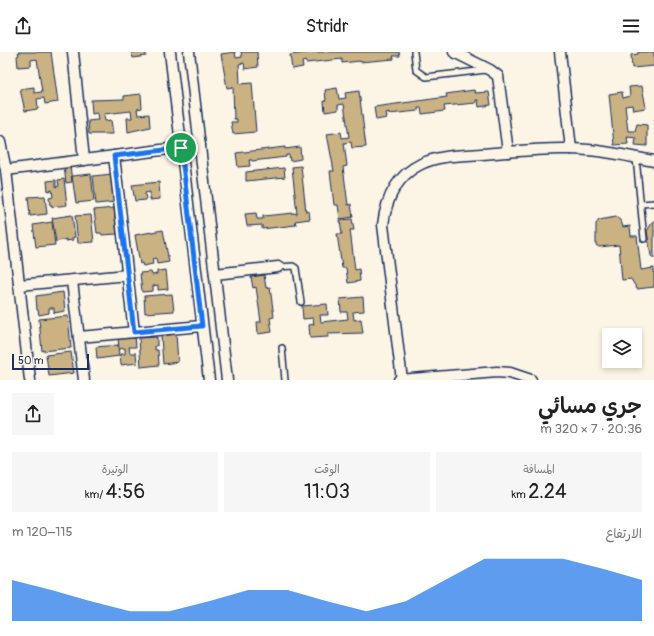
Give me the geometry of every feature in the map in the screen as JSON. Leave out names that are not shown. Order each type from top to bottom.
[{"type":"street","points":[[73,52],[84,160]]},
{"type":"street","points":[[170,52],[207,380]]},
{"type":"street","points":[[189,52],[227,380]]},
{"type":"street","points":[[454,52],[490,70],[498,76],[500,80],[508,152]]},
{"type":"street","points":[[560,52],[570,149]]},
{"type":"street","points":[[0,142],[6,170],[30,380]]},
{"type":"street","points":[[6,170],[200,145]]},
{"type":"street","points":[[402,380],[383,225],[385,210],[390,196],[397,183],[408,172],[420,164],[432,159],[508,152],[570,149],[654,161]]},
{"type":"street","points":[[114,156],[134,332]]},
{"type":"street","points":[[215,274],[278,267]]},
{"type":"street","points":[[19,285],[128,275]]},
{"type":"street","points":[[72,280],[84,380]]},
{"type":"street","points":[[79,337],[202,326]]},
{"type":"street","points":[[399,380],[497,372],[510,373],[531,380]]},
{"type":"lane","points":[[414,52],[416,70],[426,77],[490,70]]},
{"type":"lane","points":[[636,158],[644,239]]},
{"type":"lane","points":[[641,204],[654,203]]},
{"type":"lane","points":[[278,267],[293,266],[296,268],[300,302]]},
{"type":"lane","points":[[282,348],[285,380]]},
{"type":"building","points":[[18,52],[51,52],[58,102],[45,104],[44,98],[37,99],[38,109],[25,111],[20,89],[34,87],[34,93],[42,92],[37,59],[31,60],[31,66],[18,67]]},
{"type":"building","points":[[132,52],[146,52],[146,56],[133,58]]},
{"type":"building","points":[[235,52],[236,58],[242,57],[241,52],[257,52],[258,67],[245,69],[244,63],[239,64],[240,84],[252,83],[256,132],[233,134],[231,122],[237,122],[237,119],[234,119],[233,87],[227,88],[221,54]]},
{"type":"building","points":[[315,52],[399,52],[400,56],[393,56],[394,59],[342,63],[342,59],[306,63],[305,61],[302,62],[303,67],[292,69],[290,55]]},
{"type":"building","points":[[638,52],[654,52],[654,66],[632,68],[631,55],[638,54]]},
{"type":"building","points":[[642,86],[646,108],[633,110],[632,105],[625,106],[628,131],[635,131],[637,124],[647,125],[647,146],[635,145],[636,138],[627,137],[628,144],[614,145],[609,94],[622,92],[623,98],[630,96],[629,87]]},
{"type":"building","points":[[337,88],[339,99],[346,98],[345,93],[359,91],[366,147],[352,148],[351,142],[344,143],[347,166],[343,167],[348,205],[351,204],[353,217],[340,219],[338,205],[334,205],[330,171],[334,171],[327,134],[341,132],[342,138],[349,137],[344,104],[338,105],[338,110],[325,112],[324,101],[326,100],[325,90]]},
{"type":"building","points":[[474,90],[475,93],[489,92],[491,105],[479,107],[478,100],[476,100],[476,103],[444,106],[445,111],[422,114],[421,108],[418,108],[418,111],[389,114],[389,112],[386,113],[387,118],[376,120],[374,107],[447,97],[446,94]]},
{"type":"building","points":[[141,94],[142,108],[137,109],[138,115],[149,114],[150,127],[128,132],[127,118],[132,118],[131,111],[104,114],[105,121],[111,120],[113,134],[89,134],[88,121],[98,120],[97,113],[92,114],[91,100],[124,99],[124,96]]},
{"type":"building","points":[[285,147],[285,149],[300,147],[301,159],[290,161],[289,155],[286,155],[286,157],[252,161],[249,160],[250,166],[238,167],[236,153]]},
{"type":"building","points":[[70,165],[72,182],[66,183],[64,166]]},
{"type":"building","points":[[301,166],[306,212],[309,211],[310,219],[295,221],[296,225],[262,229],[262,225],[247,226],[245,214],[256,213],[257,219],[263,219],[263,216],[297,214],[292,167]]},
{"type":"building","points":[[284,168],[285,177],[246,181],[246,172]]},
{"type":"building","points":[[91,174],[94,201],[76,203],[72,176]]},
{"type":"building","points":[[112,174],[115,202],[96,204],[93,176]]},
{"type":"building","points":[[64,179],[67,205],[52,207],[52,205],[50,205],[49,198],[53,197],[52,190],[48,191],[47,181],[56,180],[56,187],[59,186],[58,180]]},
{"type":"building","points":[[159,182],[160,199],[150,200],[150,192],[145,193],[146,200],[135,201],[132,185]]},
{"type":"building","points":[[45,196],[47,214],[30,216],[28,197]]},
{"type":"building","points":[[114,208],[117,234],[102,235],[101,233],[97,233],[94,210]]},
{"type":"building","points":[[72,215],[75,237],[72,238],[73,240],[66,241],[66,239],[56,242],[52,218]]},
{"type":"building","points":[[91,215],[94,242],[78,243],[75,216]]},
{"type":"building","points":[[616,217],[621,221],[623,227],[630,226],[631,236],[637,236],[641,270],[654,268],[654,287],[637,289],[631,279],[622,280],[619,245],[599,247],[596,245],[596,224],[599,220]]},
{"type":"building","points":[[352,219],[354,230],[350,230],[355,270],[359,269],[360,281],[348,283],[346,268],[342,268],[337,234],[342,234],[340,220]]},
{"type":"building","points":[[653,221],[654,258],[651,256],[647,231]]},
{"type":"building","points":[[52,222],[55,245],[36,247],[33,225]]},
{"type":"building","points":[[163,230],[169,262],[157,264],[156,258],[152,259],[153,264],[143,266],[142,263],[140,264],[135,235]]},
{"type":"building","points":[[166,270],[168,289],[158,290],[158,285],[153,286],[153,291],[142,292],[140,273],[151,272],[152,275],[157,274],[157,271]]},
{"type":"building","points":[[264,275],[266,288],[270,287],[274,317],[270,318],[272,332],[258,334],[257,322],[261,322],[256,287],[253,288],[251,277]]},
{"type":"building","points":[[63,292],[65,311],[54,313],[54,308],[49,308],[49,313],[39,315],[36,296]]},
{"type":"building","points":[[172,294],[174,311],[145,313],[144,296]]},
{"type":"building","points":[[363,297],[364,311],[353,312],[354,320],[361,319],[363,333],[328,334],[328,337],[310,338],[309,325],[314,324],[313,318],[303,319],[302,306],[327,304],[328,315],[320,315],[321,322],[348,319],[347,312],[341,312],[340,299]]},
{"type":"building","points":[[68,316],[71,348],[42,351],[39,319]]},
{"type":"building","points":[[176,334],[178,362],[163,364],[161,336]]},
{"type":"building","points":[[135,335],[136,347],[129,347],[130,353],[136,353],[137,363],[121,365],[120,354],[125,354],[125,348],[119,349],[118,337]]},
{"type":"building","points":[[157,337],[157,346],[155,346],[155,350],[158,350],[159,365],[141,367],[139,338]]},
{"type":"building","points":[[118,345],[119,356],[97,359],[96,347]]},
{"type":"building","points":[[71,352],[74,373],[49,376],[46,355]]},
{"type":"route","points":[[181,148],[202,326],[134,332],[114,156],[181,148]]}]
